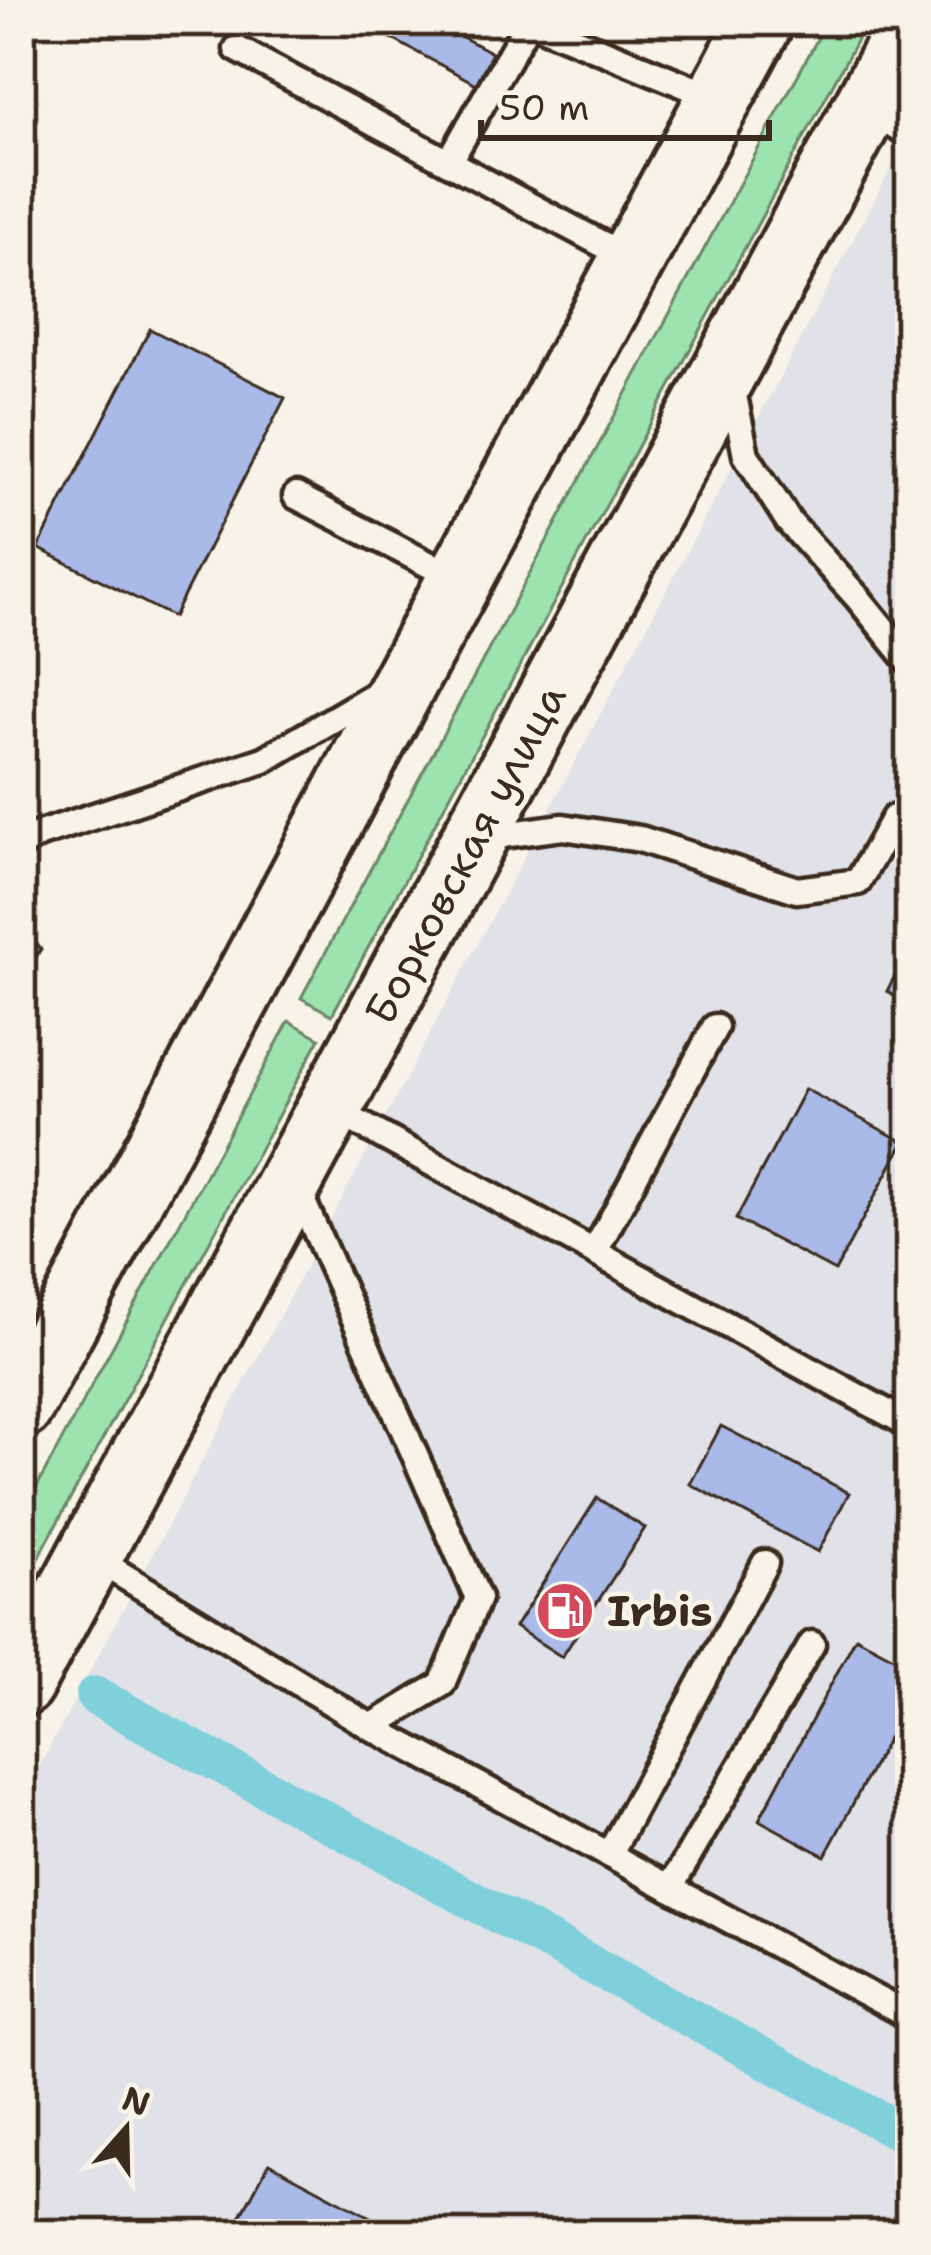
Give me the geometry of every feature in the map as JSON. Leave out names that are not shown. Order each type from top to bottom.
[{"type":"main road","points":[[21,1406],[761,21]]},
{"type":"main road","name":"Борковская улица","points":[[21,1684],[727,364],[887,122],[910,25]]},
{"type":"lane","points":[[449,162],[529,21],[719,99]]},
{"type":"lane","points":[[237,49],[632,260]]},
{"type":"lane","points":[[727,364],[746,455],[789,522],[910,662]]},
{"type":"lane","points":[[296,496],[459,581]]},
{"type":"lane","points":[[21,845],[40,834],[265,760],[409,674]]},
{"type":"lane","points":[[472,839],[563,827],[621,836],[797,890],[858,882],[894,818]]},
{"type":"lane","points":[[595,1251],[715,1027]]},
{"type":"lane","points":[[331,1107],[910,1425]]},
{"type":"lane","points":[[293,1180],[478,1598],[442,1684],[371,1727]]},
{"type":"lane","points":[[89,1555],[371,1727],[910,2017]]},
{"type":"lane","points":[[609,1855],[765,1563]]},
{"type":"lane","points":[[670,1888],[812,1644]]},
{"type":"lane","points":[[21,2229],[31,2234]]},
{"type":"shaded area","points":[[910,133],[910,2234],[21,2234],[21,1801]]},
{"type":"green space","points":[[827,21],[867,21],[332,1015],[301,998]]},
{"type":"green space","points":[[289,1021],[320,1038],[21,1590],[21,1516]]},
{"type":"building","points":[[359,21],[433,21],[492,53],[476,84]]},
{"type":"building","points":[[150,329],[285,398],[173,617],[38,548]]},
{"type":"building","points":[[21,924],[41,949],[21,981]]},
{"type":"building","points":[[910,947],[910,1003],[887,991]]},
{"type":"building","points":[[805,1089],[904,1142],[835,1271],[736,1219]]},
{"type":"building","points":[[721,1426],[849,1493],[818,1552],[690,1484]]},
{"type":"building","points":[[597,1498],[645,1528],[562,1657],[515,1627]]},
{"type":"building","points":[[856,1637],[910,1666],[910,1697],[825,1856],[759,1820]]},
{"type":"building","points":[[269,2163],[402,2234],[231,2234]]},
{"type":"waterway","points":[[95,1696],[910,2137]]},
{"type":"place","name":"Irbis","points":[[565,1611]]}]
